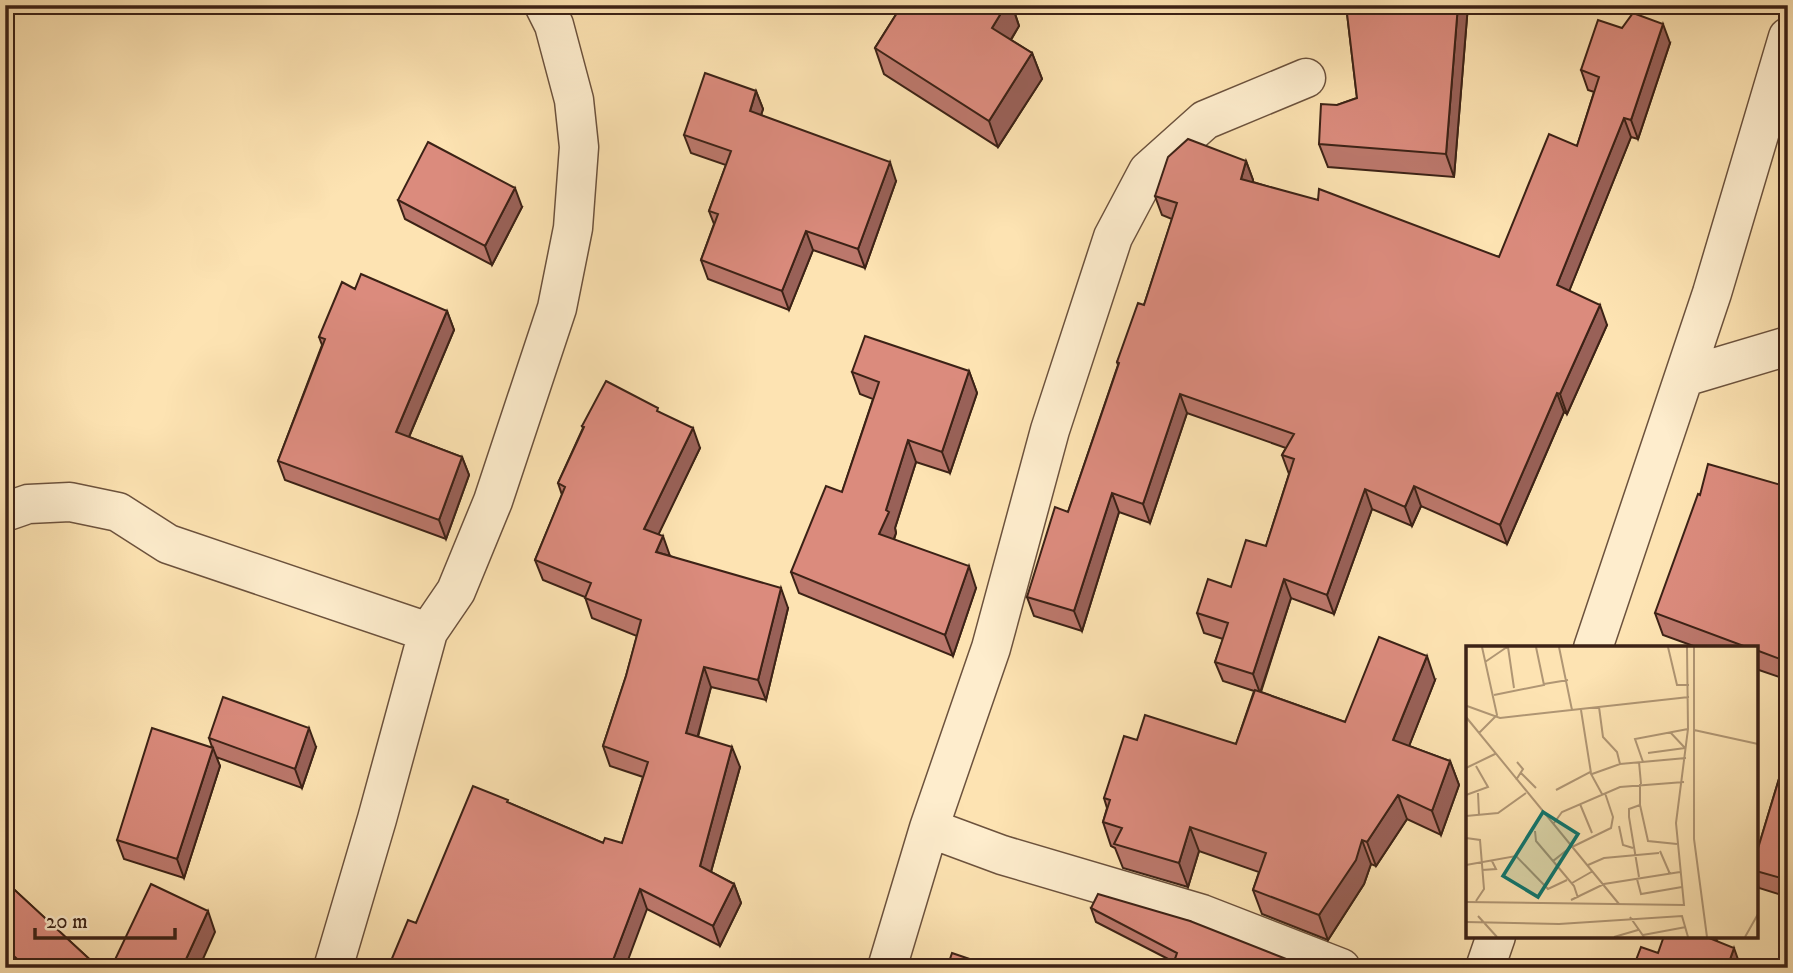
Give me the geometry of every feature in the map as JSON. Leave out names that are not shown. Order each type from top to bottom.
[{"type":"street","points":[[333,968],[428,632],[456,591],[494,501],[557,307],[573,228],[579,147],[574,100],[554,25],[544,5]]},
{"type":"street","points":[[1594,646],[1712,293],[1788,37]]},
{"type":"street","points":[[887,968],[929,828],[991,648],[1050,430],[1113,237],[1148,171],[1205,120],[1306,78]]},
{"type":"street","points":[[1684,377],[1788,346]]},
{"type":"street","points":[[5,512],[27,504],[70,502],[118,512],[168,544],[428,632]]},
{"type":"street","points":[[929,828],[1002,855],[1202,914],[1341,968]]},
{"type":"street","points":[[1485,968],[1495,938]]},
{"type":"building","points":[[902,5],[1006,5],[992,28],[1032,53],[989,121],[875,48]]},
{"type":"building","points":[[1346,5],[1458,5],[1446,154],[1319,144],[1321,104],[1337,105],[1357,98]]},
{"type":"building","points":[[1633,13],[1663,24],[1631,120],[1624,118],[1557,285],[1600,305],[1560,394],[1557,393],[1500,525],[1414,486],[1405,507],[1365,489],[1327,595],[1284,579],[1253,674],[1215,662],[1228,623],[1197,613],[1208,579],[1231,587],[1246,540],[1266,546],[1294,459],[1282,455],[1294,434],[1180,394],[1143,504],[1112,493],[1074,611],[1027,597],[1055,507],[1068,512],[1119,363],[1117,362],[1138,303],[1144,305],[1177,203],[1155,196],[1168,157],[1188,139],[1246,161],[1241,179],[1318,200],[1319,189],[1499,257],[1549,134],[1577,146],[1599,77],[1581,70],[1598,20],[1622,28]]},
{"type":"building","points":[[705,73],[756,91],[750,111],[890,162],[858,249],[806,231],[782,291],[701,260],[718,214],[709,211],[731,151],[684,135]]},
{"type":"building","points":[[428,142],[515,188],[485,246],[398,200]]},
{"type":"building","points":[[361,274],[447,311],[396,432],[462,457],[439,520],[278,461],[325,339],[319,337],[342,282],[355,289]]},
{"type":"building","points":[[865,336],[969,371],[942,452],[908,440],[886,510],[889,512],[879,534],[969,566],[945,635],[791,572],[826,486],[842,492],[879,382],[852,372]]},
{"type":"building","points":[[606,381],[658,408],[657,411],[693,428],[644,529],[663,536],[656,552],[781,588],[758,680],[704,667],[686,733],[732,747],[700,866],[734,884],[713,926],[640,889],[610,968],[388,968],[408,920],[416,923],[473,786],[603,843],[605,838],[622,843],[648,762],[603,746],[641,620],[585,598],[591,583],[535,560],[565,487],[558,483],[584,427],[582,426]]},
{"type":"building","points":[[1708,464],[1788,487],[1788,662],[1758,651],[1758,646],[1744,646],[1655,613],[1698,494],[1700,495]]},
{"type":"building","points":[[1379,637],[1427,656],[1393,740],[1450,761],[1432,811],[1398,795],[1367,842],[1362,840],[1356,860],[1319,915],[1253,890],[1266,853],[1190,827],[1179,863],[1114,844],[1122,828],[1103,822],[1110,800],[1104,798],[1124,736],[1137,740],[1145,715],[1236,744],[1255,690],[1345,722]]},
{"type":"building","points":[[223,697],[309,728],[295,769],[209,738]]},
{"type":"building","points":[[152,728],[213,748],[177,859],[117,840]]},
{"type":"building","points":[[1788,749],[1788,880],[1758,872],[1758,848]]},
{"type":"building","points":[[5,881],[99,968],[27,968],[5,948]]},
{"type":"building","points":[[151,884],[208,911],[182,968],[111,968]]},
{"type":"building","points":[[1098,894],[1190,921],[1299,964],[1296,968],[1172,968],[1177,953],[1091,908]]},
{"type":"building","points":[[1663,938],[1709,938],[1734,948],[1727,968],[1633,968],[1641,947],[1658,953]]},
{"type":"building","points":[[952,953],[996,968],[947,968]]}]
